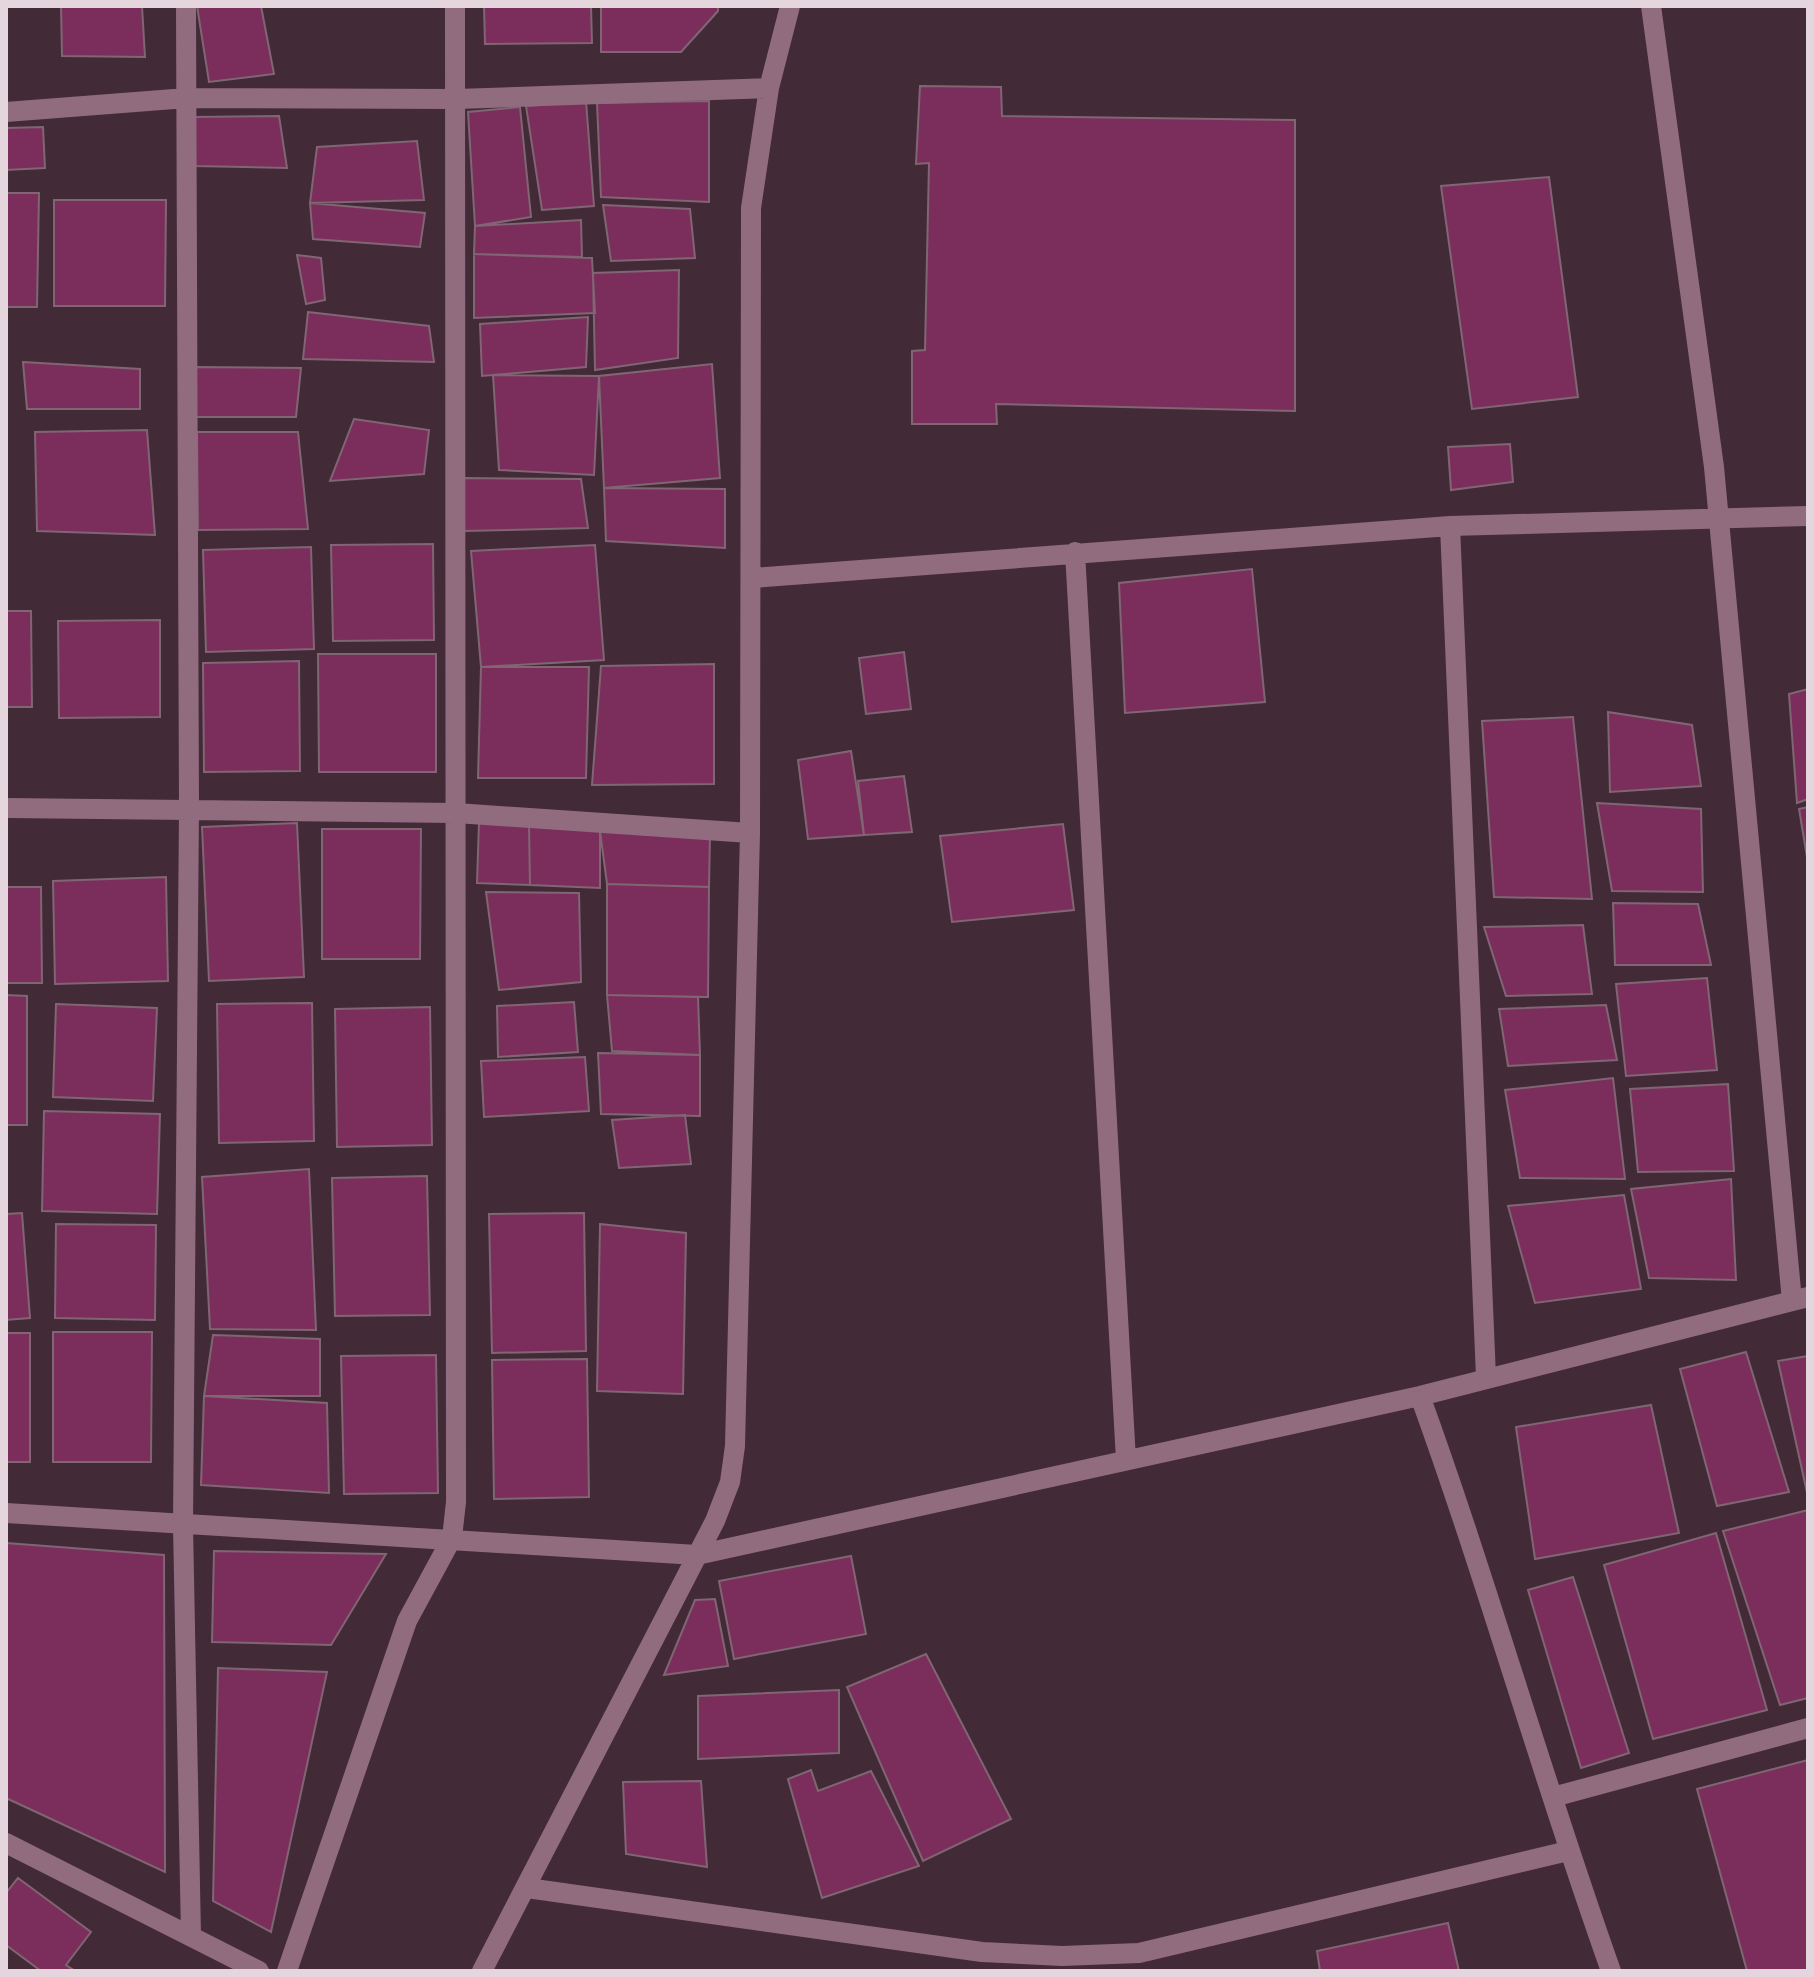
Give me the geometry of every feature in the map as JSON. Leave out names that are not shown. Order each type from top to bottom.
[{"type":"street","points":[[186,6],[189,809],[183,1525],[191,1936]]},
{"type":"street","points":[[287,1971],[407,1621],[452,1538],[456,1502],[455,6]]},
{"type":"street","points":[[482,1971],[697,1555],[730,1482],[735,1446],[750,833],[751,208],[769,88],[790,6]]},
{"type":"street","points":[[6,1513],[697,1555],[1420,1396],[1800,1299],[1719,520],[1651,6]]},
{"type":"street","points":[[6,112],[187,98],[457,99],[769,88]]},
{"type":"street","points":[[752,578],[1450,526],[1808,516]]},
{"type":"street","points":[[1450,526],[1486,1377]]},
{"type":"street","points":[[1075,552],[1126,1460]]},
{"type":"street","points":[[6,808],[456,813],[750,833]]},
{"type":"street","points":[[1420,1396],[1483,1573],[1568,1851],[1611,1971]]},
{"type":"street","points":[[1553,1797],[1808,1728]]},
{"type":"street","points":[[6,1843],[259,1971]]},
{"type":"street","points":[[527,1888],[982,1952],[1093,1955],[1139,1953],[1568,1851]]},
{"type":"building","points":[[61,6],[142,6],[145,57],[62,56]]},
{"type":"building","points":[[197,6],[261,6],[274,74],[209,82]]},
{"type":"building","points":[[484,6],[591,6],[592,43],[485,44]]},
{"type":"building","points":[[601,6],[718,6],[718,11],[681,52],[601,52]]},
{"type":"building","points":[[920,86],[1001,87],[1002,116],[1295,120],[1295,411],[996,404],[997,424],[912,424],[912,351],[925,350],[929,163],[916,164]]},
{"type":"building","points":[[586,101],[594,206],[542,210],[526,106]]},
{"type":"building","points":[[709,101],[709,202],[601,197],[597,103]]},
{"type":"building","points":[[520,107],[531,217],[475,226],[468,112]]},
{"type":"building","points":[[279,116],[287,168],[194,166],[194,117]]},
{"type":"building","points":[[43,127],[45,168],[6,170],[6,128]]},
{"type":"building","points":[[417,141],[424,200],[310,203],[317,147]]},
{"type":"building","points":[[1549,177],[1578,397],[1472,409],[1441,186]]},
{"type":"building","points":[[6,193],[39,193],[37,307],[6,307]]},
{"type":"building","points":[[54,200],[166,200],[165,306],[54,306]]},
{"type":"building","points":[[310,203],[425,213],[420,247],[313,239]]},
{"type":"building","points":[[603,205],[690,209],[695,258],[611,261]]},
{"type":"building","points":[[581,220],[582,257],[474,254],[475,226]]},
{"type":"building","points":[[474,254],[592,258],[595,313],[474,318]]},
{"type":"building","points":[[297,255],[321,258],[325,300],[306,304]]},
{"type":"building","points":[[679,270],[678,358],[595,370],[593,273]]},
{"type":"building","points":[[308,312],[429,326],[434,362],[303,359]]},
{"type":"building","points":[[588,317],[586,367],[482,376],[480,324]]},
{"type":"building","points":[[23,362],[140,369],[140,409],[27,409]]},
{"type":"building","points":[[712,364],[720,478],[604,488],[599,376]]},
{"type":"building","points":[[194,367],[301,368],[296,417],[194,417]]},
{"type":"building","points":[[493,375],[599,376],[594,475],[499,470]]},
{"type":"building","points":[[354,419],[429,430],[424,474],[330,481]]},
{"type":"building","points":[[147,430],[155,535],[37,531],[35,432]]},
{"type":"building","points":[[197,432],[298,432],[308,529],[198,530]]},
{"type":"building","points":[[1510,444],[1513,482],[1451,490],[1448,447]]},
{"type":"building","points":[[464,478],[581,479],[588,528],[464,531]]},
{"type":"building","points":[[604,488],[725,489],[725,548],[606,541]]},
{"type":"building","points":[[433,544],[434,640],[333,641],[331,545]]},
{"type":"building","points":[[595,545],[604,660],[481,667],[471,551]]},
{"type":"building","points":[[311,547],[314,649],[206,652],[203,550]]},
{"type":"building","points":[[1252,569],[1265,702],[1125,713],[1119,583]]},
{"type":"building","points":[[6,611],[31,611],[32,707],[6,707]]},
{"type":"building","points":[[160,620],[160,717],[59,718],[58,621]]},
{"type":"building","points":[[904,652],[911,709],[866,714],[859,658]]},
{"type":"building","points":[[318,654],[436,654],[436,772],[319,772]]},
{"type":"building","points":[[299,661],[300,771],[204,772],[203,663]]},
{"type":"building","points":[[714,664],[714,784],[592,785],[601,666]]},
{"type":"building","points":[[481,667],[589,667],[586,778],[478,778]]},
{"type":"building","points":[[1808,689],[1808,799],[1797,803],[1789,694]]},
{"type":"building","points":[[1608,712],[1692,725],[1701,786],[1610,792]]},
{"type":"building","points":[[1573,717],[1592,899],[1494,897],[1482,721]]},
{"type":"building","points":[[851,751],[864,835],[808,839],[798,760]]},
{"type":"building","points":[[904,776],[912,832],[864,835],[858,781]]},
{"type":"building","points":[[1597,803],[1701,809],[1703,892],[1612,891]]},
{"type":"building","points":[[1808,807],[1808,863],[1799,809]]},
{"type":"building","points":[[479,822],[529,825],[530,885],[477,883]]},
{"type":"building","points":[[297,823],[304,977],[209,981],[202,827]]},
{"type":"building","points":[[1063,824],[1074,910],[952,922],[940,836]]},
{"type":"building","points":[[529,825],[600,831],[600,888],[530,885]]},
{"type":"building","points":[[322,829],[421,829],[420,959],[322,959]]},
{"type":"building","points":[[600,831],[710,835],[709,887],[607,884]]},
{"type":"building","points":[[166,877],[168,981],[55,984],[53,881]]},
{"type":"building","points":[[607,884],[709,887],[708,997],[607,995]]},
{"type":"building","points":[[6,887],[41,887],[42,983],[6,983]]},
{"type":"building","points":[[486,892],[579,893],[581,982],[499,990]]},
{"type":"building","points":[[1613,903],[1698,904],[1711,965],[1615,965]]},
{"type":"building","points":[[1583,925],[1592,994],[1506,996],[1484,927]]},
{"type":"building","points":[[1707,978],[1717,1070],[1626,1076],[1616,984]]},
{"type":"building","points":[[6,995],[27,996],[27,1125],[6,1125]]},
{"type":"building","points":[[607,995],[698,997],[700,1055],[612,1051]]},
{"type":"building","points":[[574,1002],[578,1052],[498,1057],[497,1006]]},
{"type":"building","points":[[312,1003],[314,1141],[219,1143],[217,1004]]},
{"type":"building","points":[[56,1004],[157,1008],[153,1101],[53,1097]]},
{"type":"building","points":[[1606,1005],[1617,1060],[1508,1066],[1499,1009]]},
{"type":"building","points":[[430,1007],[432,1145],[337,1147],[335,1009]]},
{"type":"building","points":[[598,1053],[700,1055],[700,1116],[601,1114]]},
{"type":"building","points":[[585,1057],[589,1111],[484,1117],[481,1061]]},
{"type":"building","points":[[1613,1078],[1625,1179],[1520,1178],[1505,1090]]},
{"type":"building","points":[[1728,1084],[1734,1171],[1638,1172],[1630,1089]]},
{"type":"building","points":[[44,1111],[160,1114],[157,1214],[42,1211]]},
{"type":"building","points":[[685,1115],[691,1164],[619,1168],[612,1120]]},
{"type":"building","points":[[309,1169],[316,1330],[210,1329],[202,1177]]},
{"type":"building","points":[[427,1176],[430,1315],[335,1316],[332,1178]]},
{"type":"building","points":[[1731,1179],[1736,1280],[1649,1278],[1631,1189]]},
{"type":"building","points":[[1624,1195],[1641,1289],[1535,1303],[1508,1206]]},
{"type":"building","points":[[22,1213],[30,1318],[6,1320],[6,1214]]},
{"type":"building","points":[[584,1213],[586,1351],[492,1353],[489,1214]]},
{"type":"building","points":[[56,1224],[156,1225],[155,1320],[55,1318]]},
{"type":"building","points":[[600,1224],[686,1233],[683,1394],[597,1391]]},
{"type":"building","points":[[53,1332],[152,1332],[151,1462],[53,1462]]},
{"type":"building","points":[[6,1333],[30,1333],[30,1462],[6,1462]]},
{"type":"building","points":[[213,1335],[320,1339],[320,1396],[204,1396]]},
{"type":"building","points":[[1746,1352],[1789,1492],[1717,1506],[1680,1369]]},
{"type":"building","points":[[436,1355],[438,1493],[344,1494],[341,1356]]},
{"type":"building","points":[[1808,1356],[1808,1497],[1778,1361]]},
{"type":"building","points":[[587,1359],[589,1497],[494,1499],[492,1360]]},
{"type":"building","points":[[204,1396],[327,1403],[329,1493],[201,1485]]},
{"type":"building","points":[[1651,1405],[1679,1533],[1535,1559],[1516,1427]]},
{"type":"building","points":[[1808,1510],[1808,1698],[1780,1705],[1723,1531]]},
{"type":"building","points":[[1716,1533],[1767,1710],[1653,1739],[1604,1565]]},
{"type":"building","points":[[6,1543],[164,1555],[165,1872],[6,1798]]},
{"type":"building","points":[[214,1551],[386,1554],[331,1645],[212,1642]]},
{"type":"building","points":[[851,1556],[866,1634],[734,1659],[719,1581]]},
{"type":"building","points":[[1573,1577],[1629,1753],[1581,1768],[1528,1590]]},
{"type":"building","points":[[715,1599],[728,1666],[664,1675],[695,1600]]},
{"type":"building","points":[[926,1654],[1011,1819],[923,1861],[847,1687]]},
{"type":"building","points":[[218,1668],[327,1672],[271,1932],[213,1901]]},
{"type":"building","points":[[839,1690],[839,1753],[698,1759],[698,1696]]},
{"type":"building","points":[[1808,1760],[1808,1971],[1747,1971],[1697,1789]]},
{"type":"building","points":[[811,1770],[818,1791],[871,1771],[919,1866],[822,1898],[788,1779]]},
{"type":"building","points":[[701,1781],[707,1867],[626,1854],[623,1782]]},
{"type":"building","points":[[18,1878],[91,1932],[66,1965],[75,1971],[41,1971],[6,1945],[6,1893]]},
{"type":"building","points":[[1448,1923],[1459,1971],[1320,1971],[1317,1951]]}]
